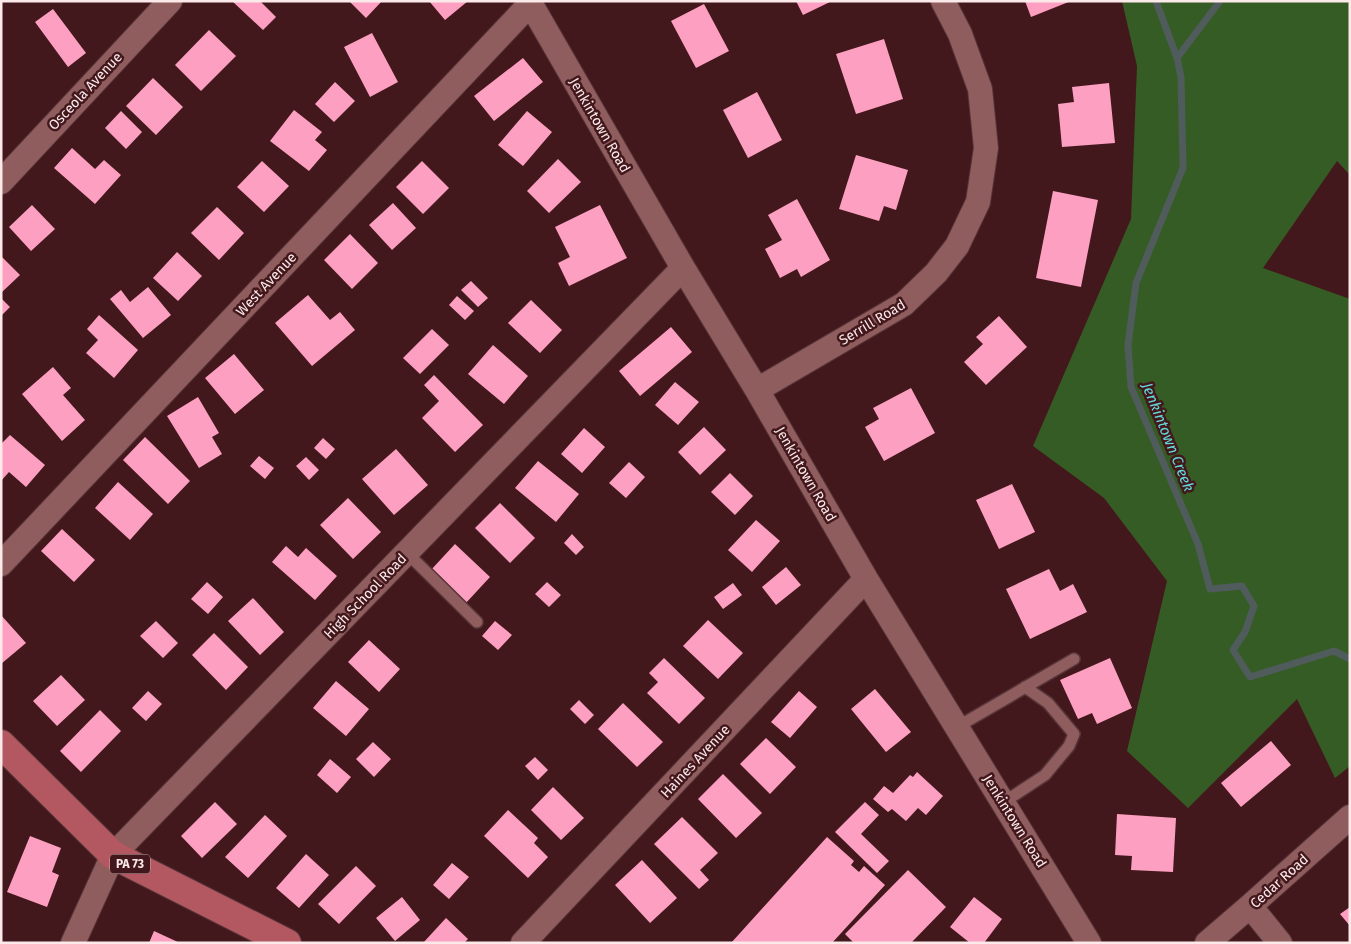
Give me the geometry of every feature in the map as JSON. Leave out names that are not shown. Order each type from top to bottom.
[{"type":"main road","name":"PA 73","points":[[1,744],[113,855],[275,940]]},
{"type":"street","name":"Osceola Avenue","points":[[1,182],[170,1]]},
{"type":"street","name":"Serrill Road","points":[[757,390],[904,304],[936,273],[957,246],[978,202],[986,148],[980,89],[960,34],[943,1]]},
{"type":"street","name":"Jenkintown Road","points":[[529,3],[866,579],[1089,943]]},
{"type":"street","name":"West Avenue","points":[[1,564],[529,3]]},
{"type":"street","name":"High School Road","points":[[73,943],[113,855],[683,268]]},
{"type":"street","name":"Haines Avenue","points":[[523,943],[866,579]]},
{"type":"street","name":"Cedar Road","points":[[1207,943],[1350,817]]},
{"type":"street","points":[[1250,906],[1280,943]]},
{"type":"lane","points":[[407,553],[477,622]]},
{"type":"lane","points":[[957,727],[1074,660]]},
{"type":"lane","points":[[1004,802],[1045,775],[1069,746],[1074,734],[1048,703],[1025,687]]},
{"type":"green space","points":[[1122,1],[1350,1],[1350,175],[1337,161],[1263,268],[1350,299],[1350,766],[1335,778],[1297,699],[1188,808],[1127,751],[1167,581],[1104,498],[1033,446],[1131,219],[1137,66]]},
{"type":"building","points":[[232,1],[260,1],[276,17],[263,30]]},
{"type":"building","points":[[349,1],[382,1],[366,18]]},
{"type":"building","points":[[429,1],[468,1],[445,20]]},
{"type":"building","points":[[796,1],[832,1],[803,15]]},
{"type":"building","points":[[1025,1],[1071,1],[1031,17]]},
{"type":"building","points":[[704,4],[729,51],[696,68],[671,21]]},
{"type":"building","points":[[53,9],[86,53],[68,67],[35,22]]},
{"type":"building","points":[[209,30],[236,56],[201,91],[175,65]]},
{"type":"building","points":[[372,33],[398,82],[370,97],[344,47]]},
{"type":"building","points":[[884,39],[903,99],[856,114],[836,54]]},
{"type":"building","points":[[523,58],[543,82],[494,121],[474,96]]},
{"type":"building","points":[[153,78],[183,107],[156,135],[126,106]]},
{"type":"building","points":[[335,82],[355,101],[334,122],[315,104]]},
{"type":"building","points":[[1109,83],[1115,143],[1062,147],[1058,104],[1074,102],[1072,87]]},
{"type":"building","points":[[757,92],[782,140],[748,158],[723,110]]},
{"type":"building","points":[[294,110],[322,132],[315,140],[327,150],[309,171],[270,141]]},
{"type":"building","points":[[121,111],[142,132],[126,149],[105,128]]},
{"type":"building","points":[[527,111],[552,132],[523,166],[498,145]]},
{"type":"building","points":[[72,148],[95,169],[104,160],[121,175],[95,204],[54,168]]},
{"type":"building","points":[[856,155],[908,170],[896,210],[884,206],[879,221],[839,209]]},
{"type":"building","points":[[558,159],[581,182],[549,213],[527,191]]},
{"type":"building","points":[[262,161],[289,186],[264,212],[237,187]]},
{"type":"building","points":[[422,161],[449,188],[423,214],[396,187]]},
{"type":"building","points":[[1053,191],[1098,200],[1081,287],[1036,278]]},
{"type":"building","points":[[797,199],[830,260],[801,277],[797,269],[780,278],[765,249],[782,240],[768,215]]},
{"type":"building","points":[[393,203],[416,228],[392,250],[369,225]]},
{"type":"building","points":[[32,205],[55,229],[31,251],[9,227]]},
{"type":"building","points":[[600,205],[627,258],[569,286],[558,263],[570,257],[555,227]]},
{"type":"building","points":[[217,207],[244,233],[219,260],[191,233]]},
{"type":"building","points":[[350,234],[378,263],[352,289],[324,260]]},
{"type":"building","points":[[177,252],[202,276],[178,301],[153,278]]},
{"type":"building","points":[[1,256],[20,275],[1,293]]},
{"type":"building","points":[[471,281],[488,298],[478,307],[461,290]]},
{"type":"building","points":[[148,287],[171,315],[143,338],[110,299],[121,290],[130,302]]},
{"type":"building","points":[[308,295],[330,320],[340,312],[355,330],[312,366],[275,323]]},
{"type":"building","points":[[457,296],[474,311],[465,320],[449,305]]},
{"type":"building","points":[[1,298],[10,307],[1,316]]},
{"type":"building","points":[[531,300],[562,330],[540,353],[508,323]]},
{"type":"building","points":[[99,315],[138,350],[114,378],[86,353],[98,340],[87,329]]},
{"type":"building","points":[[999,316],[1027,347],[986,385],[964,362],[983,344],[976,337]]},
{"type":"building","points":[[671,327],[692,352],[640,396],[619,371]]},
{"type":"building","points":[[432,329],[449,345],[420,374],[403,358]]},
{"type":"building","points":[[493,345],[528,376],[504,404],[468,374]]},
{"type":"building","points":[[234,354],[264,390],[235,414],[205,378]]},
{"type":"building","points":[[53,367],[71,388],[63,395],[85,420],[62,441],[22,394]]},
{"type":"building","points":[[434,375],[483,425],[455,452],[422,418],[439,401],[424,385]]},
{"type":"building","points":[[675,382],[699,402],[678,425],[655,405]]},
{"type":"building","points":[[911,388],[935,433],[884,461],[865,427],[879,419],[873,408]]},
{"type":"building","points":[[198,397],[219,433],[212,437],[222,454],[199,468],[167,416]]},
{"type":"building","points":[[704,427],[726,450],[700,475],[678,452]]},
{"type":"building","points":[[584,428],[605,447],[582,473],[561,454]]},
{"type":"building","points":[[10,435],[45,465],[26,487],[9,472],[1,481],[1,444]]},
{"type":"building","points":[[145,437],[190,481],[168,504],[123,460]]},
{"type":"building","points":[[323,438],[335,449],[326,459],[314,448]]},
{"type":"building","points":[[396,449],[428,485],[394,515],[362,479]]},
{"type":"building","points":[[259,456],[274,468],[265,479],[250,466]]},
{"type":"building","points":[[306,457],[319,470],[309,480],[296,466]]},
{"type":"building","points":[[538,461],[579,494],[556,522],[515,488]]},
{"type":"building","points":[[629,462],[645,477],[626,498],[609,483]]},
{"type":"building","points":[[730,473],[753,496],[735,515],[711,492]]},
{"type":"building","points":[[118,482],[153,514],[130,540],[95,508]]},
{"type":"building","points":[[1012,484],[1035,532],[999,549],[976,500]]},
{"type":"building","points":[[348,498],[381,532],[353,559],[320,525]]},
{"type":"building","points":[[500,503],[535,538],[510,563],[475,528]]},
{"type":"building","points":[[756,520],[780,541],[752,572],[728,550]]},
{"type":"building","points":[[62,529],[95,560],[74,582],[41,551]]},
{"type":"building","points":[[572,534],[584,547],[576,555],[564,543]]},
{"type":"building","points":[[455,544],[490,577],[465,604],[430,571]]},
{"type":"building","points":[[286,546],[298,557],[306,548],[337,576],[315,600],[272,562]]},
{"type":"building","points":[[786,567],[801,585],[776,605],[762,587]]},
{"type":"building","points":[[1049,569],[1060,591],[1073,584],[1087,612],[1030,639],[1006,589]]},
{"type":"building","points":[[207,582],[223,597],[208,614],[191,599]]},
{"type":"building","points":[[547,582],[561,595],[549,607],[535,594]]},
{"type":"building","points":[[733,583],[742,595],[723,609],[714,597]]},
{"type":"building","points":[[253,598],[284,632],[260,655],[228,621]]},
{"type":"building","points":[[1,615],[26,643],[1,664]]},
{"type":"building","points":[[708,620],[743,653],[718,679],[683,646]]},
{"type":"building","points":[[156,621],[178,643],[163,658],[140,636]]},
{"type":"building","points":[[495,621],[512,635],[498,650],[482,636]]},
{"type":"building","points":[[214,633],[248,667],[226,690],[192,655]]},
{"type":"building","points":[[369,640],[400,669],[379,692],[348,662]]},
{"type":"building","points":[[664,658],[705,698],[679,724],[647,693],[658,682],[649,673]]},
{"type":"building","points":[[1110,658],[1132,708],[1097,724],[1092,713],[1078,719],[1060,680]]},
{"type":"building","points":[[61,675],[85,700],[57,726],[33,701]]},
{"type":"building","points":[[336,681],[369,709],[346,736],[313,708]]},
{"type":"building","points":[[875,689],[911,732],[886,752],[851,709]]},
{"type":"building","points":[[148,691],[162,704],[146,721],[132,708]]},
{"type":"building","points":[[799,691],[817,707],[790,738],[771,722]]},
{"type":"building","points":[[579,700],[594,715],[585,724],[570,709]]},
{"type":"building","points":[[623,703],[663,742],[637,767],[598,729]]},
{"type":"building","points":[[100,710],[121,731],[81,772],[60,751]]},
{"type":"building","points":[[766,738],[796,767],[770,794],[740,764]]},
{"type":"building","points":[[1271,741],[1291,765],[1241,807],[1221,783]]},
{"type":"building","points":[[373,742],[391,759],[374,777],[356,759]]},
{"type":"building","points":[[535,757],[548,770],[538,780],[525,766]]},
{"type":"building","points":[[330,759],[351,777],[337,793],[317,775]]},
{"type":"building","points":[[917,772],[943,796],[926,815],[918,808],[906,821],[892,809],[888,812],[873,799],[884,786],[893,793],[910,775],[913,777]]},
{"type":"building","points":[[723,774],[762,813],[736,838],[698,799]]},
{"type":"building","points":[[553,787],[584,818],[561,840],[531,810]]},
{"type":"building","points":[[215,802],[237,824],[202,858],[181,836]]},
{"type":"building","points":[[865,802],[879,815],[861,834],[889,861],[877,873],[835,832]]},
{"type":"building","points":[[508,810],[538,838],[534,843],[548,857],[528,878],[484,836]]},
{"type":"building","points":[[1117,814],[1176,818],[1173,872],[1131,870],[1132,856],[1115,855]]},
{"type":"building","points":[[265,815],[287,836],[248,878],[225,857]]},
{"type":"building","points":[[682,817],[718,853],[700,870],[709,880],[699,889],[654,844]]},
{"type":"building","points":[[30,836],[61,848],[52,872],[59,875],[47,907],[7,892]]},
{"type":"building","points":[[827,837],[854,861],[851,865],[859,872],[864,866],[885,885],[832,943],[731,943]]},
{"type":"building","points":[[306,854],[329,875],[299,908],[276,888]]},
{"type":"building","points":[[642,860],[677,898],[650,923],[615,885]]},
{"type":"building","points":[[452,863],[469,877],[449,899],[433,885]]},
{"type":"building","points":[[356,866],[376,886],[339,924],[318,904]]},
{"type":"building","points":[[908,870],[946,907],[911,943],[854,943],[845,934]]},
{"type":"building","points":[[402,897],[420,920],[395,941],[376,918]]},
{"type":"building","points":[[974,897],[1002,919],[984,943],[970,943],[950,927]]},
{"type":"building","points":[[1350,907],[1350,926],[1340,914]]},
{"type":"building","points":[[446,918],[468,939],[464,943],[423,943]]},
{"type":"building","points":[[154,931],[180,943],[149,943]]},
{"type":"waterway","name":"Jenkintown Creek","points":[[1156,1],[1177,58],[1181,77],[1183,168],[1136,283],[1128,345],[1131,387],[1198,544],[1210,589],[1242,586],[1254,606],[1245,632],[1233,650],[1250,677],[1334,651],[1350,659]]},
{"type":"waterway","points":[[1177,58],[1220,1]]}]
